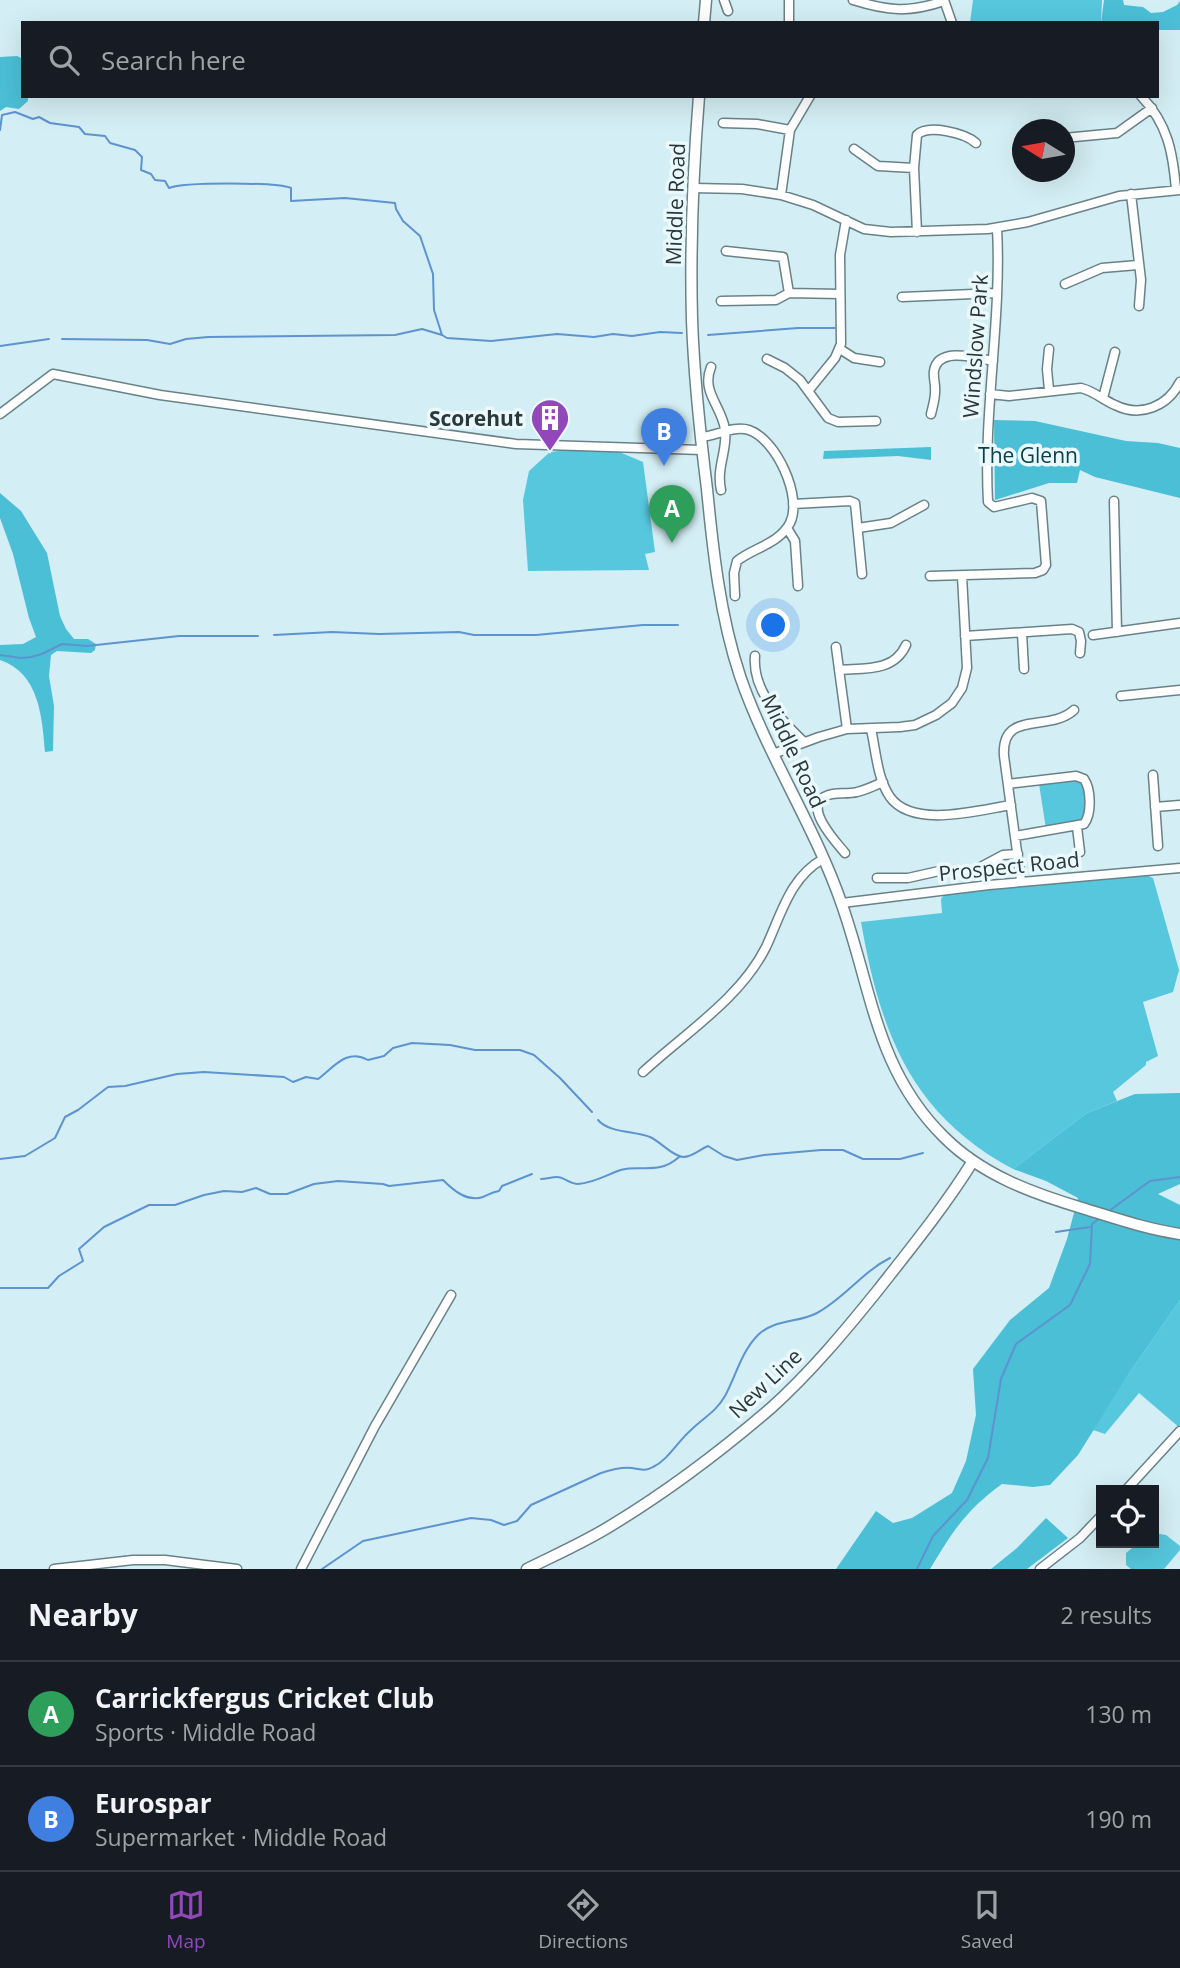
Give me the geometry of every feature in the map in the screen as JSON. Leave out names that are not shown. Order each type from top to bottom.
[{"type":"main road","points":[[704,21],[706,0]]},
{"type":"main road","name":"Middle Road","points":[[699,98],[693,188],[692,321],[712,541],[727,629],[748,697],[842,903],[882,1039],[896,1073],[909,1095],[936,1129],[973,1161],[1019,1187],[1115,1220],[1180,1234]]},
{"type":"main road","name":"New Line","points":[[527,1569],[605,1529],[660,1494],[720,1450],[772,1406],[857,1316],[933,1220],[973,1161]]},
{"type":"street","points":[[724,0],[728,11]]},
{"type":"street","points":[[789,0],[789,21]]},
{"type":"street","points":[[853,0],[896,11],[916,9],[944,1],[950,21]]},
{"type":"street","points":[[781,195],[790,130],[809,98]]},
{"type":"street","points":[[693,188],[742,189],[781,195],[874,231],[996,228],[1028,222],[1131,194],[1178,190],[1171,145],[1152,108],[1142,98]]},
{"type":"street","points":[[1075,137],[1117,133],[1152,108]]},
{"type":"street","points":[[723,124],[757,124],[790,130]]},
{"type":"street","points":[[917,232],[914,168],[916,140],[923,131],[971,138],[976,143]]},
{"type":"street","points":[[853,149],[878,166],[914,168]]},
{"type":"street","points":[[1131,194],[1138,238],[1141,280],[1139,306]]},
{"type":"street","points":[[809,390],[840,349],[841,243],[846,220]]},
{"type":"street","name":"Windslow Park","points":[[962,576],[1035,573],[1045,567],[1041,501],[1033,498],[992,507],[988,500],[987,426],[997,293],[996,228]]},
{"type":"street","points":[[726,251],[783,257],[789,293]]},
{"type":"street","points":[[1065,284],[1096,269],[1138,264]]},
{"type":"street","points":[[721,301],[776,300],[789,293],[840,294]]},
{"type":"street","points":[[902,297],[997,293]]},
{"type":"street","points":[[840,349],[854,358],[880,362]]},
{"type":"street","points":[[1049,349],[1049,390]]},
{"type":"street","points":[[1103,398],[1115,352]]},
{"type":"street","points":[[931,414],[935,393],[934,371],[941,360],[961,356],[993,362]]},
{"type":"street","points":[[766,359],[789,371],[809,390],[832,420],[876,421]]},
{"type":"street","points":[[711,367],[708,389],[726,432],[719,472],[721,489]]},
{"type":"street","points":[[0,414],[52,374],[160,395],[516,444],[702,450]]},
{"type":"street","points":[[990,394],[1012,396],[1081,388],[1125,409],[1147,410],[1163,403],[1179,387]]},
{"type":"street","points":[[701,437],[745,429],[755,433],[764,440],[787,475],[793,504],[791,519],[786,528],[763,548],[738,559],[735,568],[735,596]]},
{"type":"street","points":[[1114,501],[1117,632]]},
{"type":"street","points":[[793,504],[853,502],[856,506],[862,574]]},
{"type":"street","points":[[858,528],[886,524],[924,505]]},
{"type":"street","points":[[786,528],[794,539],[798,586]]},
{"type":"street","points":[[773,754],[847,729],[900,727],[919,723],[952,703],[960,692],[967,673],[962,576],[930,576]]},
{"type":"street","points":[[1093,635],[1180,623]]},
{"type":"street","points":[[965,636],[1075,630],[1081,638],[1080,653]]},
{"type":"street","points":[[1022,633],[1024,669]]},
{"type":"street","points":[[839,670],[888,665],[898,659],[906,645]]},
{"type":"street","points":[[836,647],[847,729]]},
{"type":"street","points":[[755,656],[755,671],[772,709],[804,742]]},
{"type":"street","points":[[1121,696],[1180,690]]},
{"type":"street","points":[[1021,881],[1003,748],[1008,733],[1018,726],[1059,719],[1074,710]]},
{"type":"street","points":[[871,729],[883,782],[899,806],[918,813],[947,814],[1011,805]]},
{"type":"street","points":[[1153,775],[1158,846]]},
{"type":"street","points":[[1008,784],[1070,776],[1084,779],[1088,787],[1088,818],[1084,824],[1015,836]]},
{"type":"street","points":[[845,853],[818,815],[819,801],[827,795],[857,792],[883,782]]},
{"type":"street","points":[[1155,807],[1180,805]]},
{"type":"street","points":[[1077,827],[1080,852]]},
{"type":"street","points":[[877,878],[908,878],[939,871],[973,871],[1003,855],[1018,854]]},
{"type":"street","points":[[643,1072],[746,978],[767,945],[791,892],[808,869],[823,859]]},
{"type":"street","name":"Prospect Road","points":[[842,903],[1021,881],[1180,868]]},
{"type":"street","points":[[301,1569],[375,1426],[451,1295]]},
{"type":"street","points":[[1131,1485],[1180,1432]]},
{"type":"street","points":[[1040,1569],[1080,1538],[1096,1521]]},
{"type":"street","points":[[54,1569],[133,1560],[164,1560],[237,1569]]},
{"type":"shaded area","points":[[973,0],[1102,0],[1101,21],[970,21]]},
{"type":"shaded area","points":[[584,448],[617,451],[643,462],[655,552],[645,554],[649,570],[528,571],[523,500],[529,471],[550,452]]},
{"type":"shaded area","points":[[1077,779],[1085,785],[1085,815],[1082,822],[1046,829],[1039,784]]},
{"type":"shaded area","points":[[1144,874],[1153,878],[1179,970],[1173,992],[1143,1002],[1158,1056],[1146,1062],[1146,1065],[1113,1092],[1117,1101],[1087,1113],[1013,1169],[978,1147],[948,1123],[906,1066],[890,1034],[878,999],[861,922],[942,913],[941,899],[945,894]]},
{"type":"shaded area","points":[[1180,1300],[1180,1428],[1139,1393],[1105,1434],[1093,1430],[1130,1372]]},
{"type":"shaded area","points":[[1159,1534],[1166,1535],[1180,1546],[1180,1550],[1164,1569],[1131,1569],[1126,1565],[1126,1553],[1132,1548],[1159,1548]]},
{"type":"green space","points":[[1104,0],[1123,0],[1124,5],[1143,7],[1151,13],[1163,12],[1180,1],[1180,30],[1159,30],[1159,21],[1101,21]]},
{"type":"green space","points":[[0,57],[21,58],[21,98],[28,98],[28,101],[19,109],[6,107],[0,111]]},
{"type":"green space","name":"The Glenn","points":[[994,420],[1035,421],[1126,441],[1158,443],[1180,448],[1180,498],[1095,477],[1080,470],[1077,483],[1049,483],[995,500]]},
{"type":"green space","points":[[931,447],[931,460],[898,456],[823,459],[824,451]]},
{"type":"green space","points":[[0,493],[21,511],[47,553],[60,616],[66,629],[74,639],[88,639],[96,644],[91,653],[57,651],[51,655],[49,676],[54,706],[53,751],[45,752],[40,710],[31,685],[13,666],[0,660],[0,645],[23,644],[36,637],[0,518]]},
{"type":"green space","points":[[1180,1093],[1180,1184],[1158,1194],[1180,1205],[1180,1300],[1130,1372],[1078,1455],[1050,1485],[1033,1487],[1002,1484],[961,1522],[930,1569],[836,1569],[876,1511],[893,1523],[912,1518],[952,1493],[966,1461],[976,1415],[973,1369],[1010,1320],[1049,1288],[1067,1239],[1078,1198],[1046,1181],[1013,1169],[1087,1113],[1135,1094]]},
{"type":"green space","points":[[1046,1518],[1068,1538],[1027,1569],[991,1569],[1017,1548]]},
{"type":"waterway","points":[[0,130],[2,115],[15,112],[33,119],[39,117],[50,123],[79,127],[85,134],[105,136],[110,143],[135,150],[142,157],[141,170],[151,174],[155,180],[165,181],[169,188],[210,184],[268,185],[291,188],[291,201],[345,198],[395,203],[403,221],[420,236],[433,274],[434,310],[442,335],[447,338],[491,341],[557,334],[594,337],[613,334],[632,336],[660,332],[682,333]]},
{"type":"waterway","points":[[708,335],[835,328]]},
{"type":"waterway","points":[[62,339],[147,340],[170,344],[208,337],[395,335],[422,329],[442,335]]},
{"type":"waterway","points":[[0,346],[49,339]]},
{"type":"waterway","points":[[274,635],[332,632],[536,635],[643,625],[678,625]]},
{"type":"waterway","points":[[0,655],[31,657],[62,644],[87,646],[179,636],[258,636]]},
{"type":"waterway","points":[[0,1159],[25,1156],[55,1138],[65,1117],[108,1087],[125,1086],[177,1074],[204,1072],[284,1077],[293,1082],[306,1077],[318,1079],[341,1060],[354,1056],[368,1060],[384,1056],[393,1048],[412,1043],[450,1045],[475,1050],[520,1050],[534,1055],[592,1112]]},
{"type":"waterway","points":[[598,1120],[615,1130],[650,1137],[683,1157],[708,1146],[737,1160],[821,1150],[843,1150],[863,1159],[900,1159],[923,1153]]},
{"type":"waterway","points":[[541,1179],[557,1177],[575,1184],[583,1183],[623,1169],[663,1166],[679,1157]]},
{"type":"waterway","points":[[0,1288],[48,1288],[59,1276],[83,1261],[79,1249],[104,1227],[149,1205],[175,1205],[204,1195],[256,1188],[270,1194],[287,1194],[314,1184],[338,1181],[389,1186],[443,1180],[461,1194],[477,1198],[499,1191],[502,1186],[532,1174]]},
{"type":"waterway","points":[[1109,1211],[1150,1181],[1180,1177]]},
{"type":"waterway","points":[[917,1569],[933,1536],[967,1500],[988,1458],[1001,1379],[1016,1344],[1070,1305],[1090,1264],[1092,1224],[1099,1219]]},
{"type":"waterway","points":[[1056,1232],[1090,1227]]},
{"type":"waterway","points":[[322,1569],[363,1541],[471,1518],[491,1520],[504,1525],[517,1521],[531,1505],[601,1473],[620,1468],[645,1470],[653,1467],[721,1402],[743,1356],[758,1335],[771,1326],[817,1313],[890,1258]]},
{"type":"place","name":"Scorehut","points":[[550,452]]},
{"type":"place","name":"Eurospar","points":[[664,466]]},
{"type":"place","name":"Carrickfergus Cricket Club","points":[[672,543]]}]
